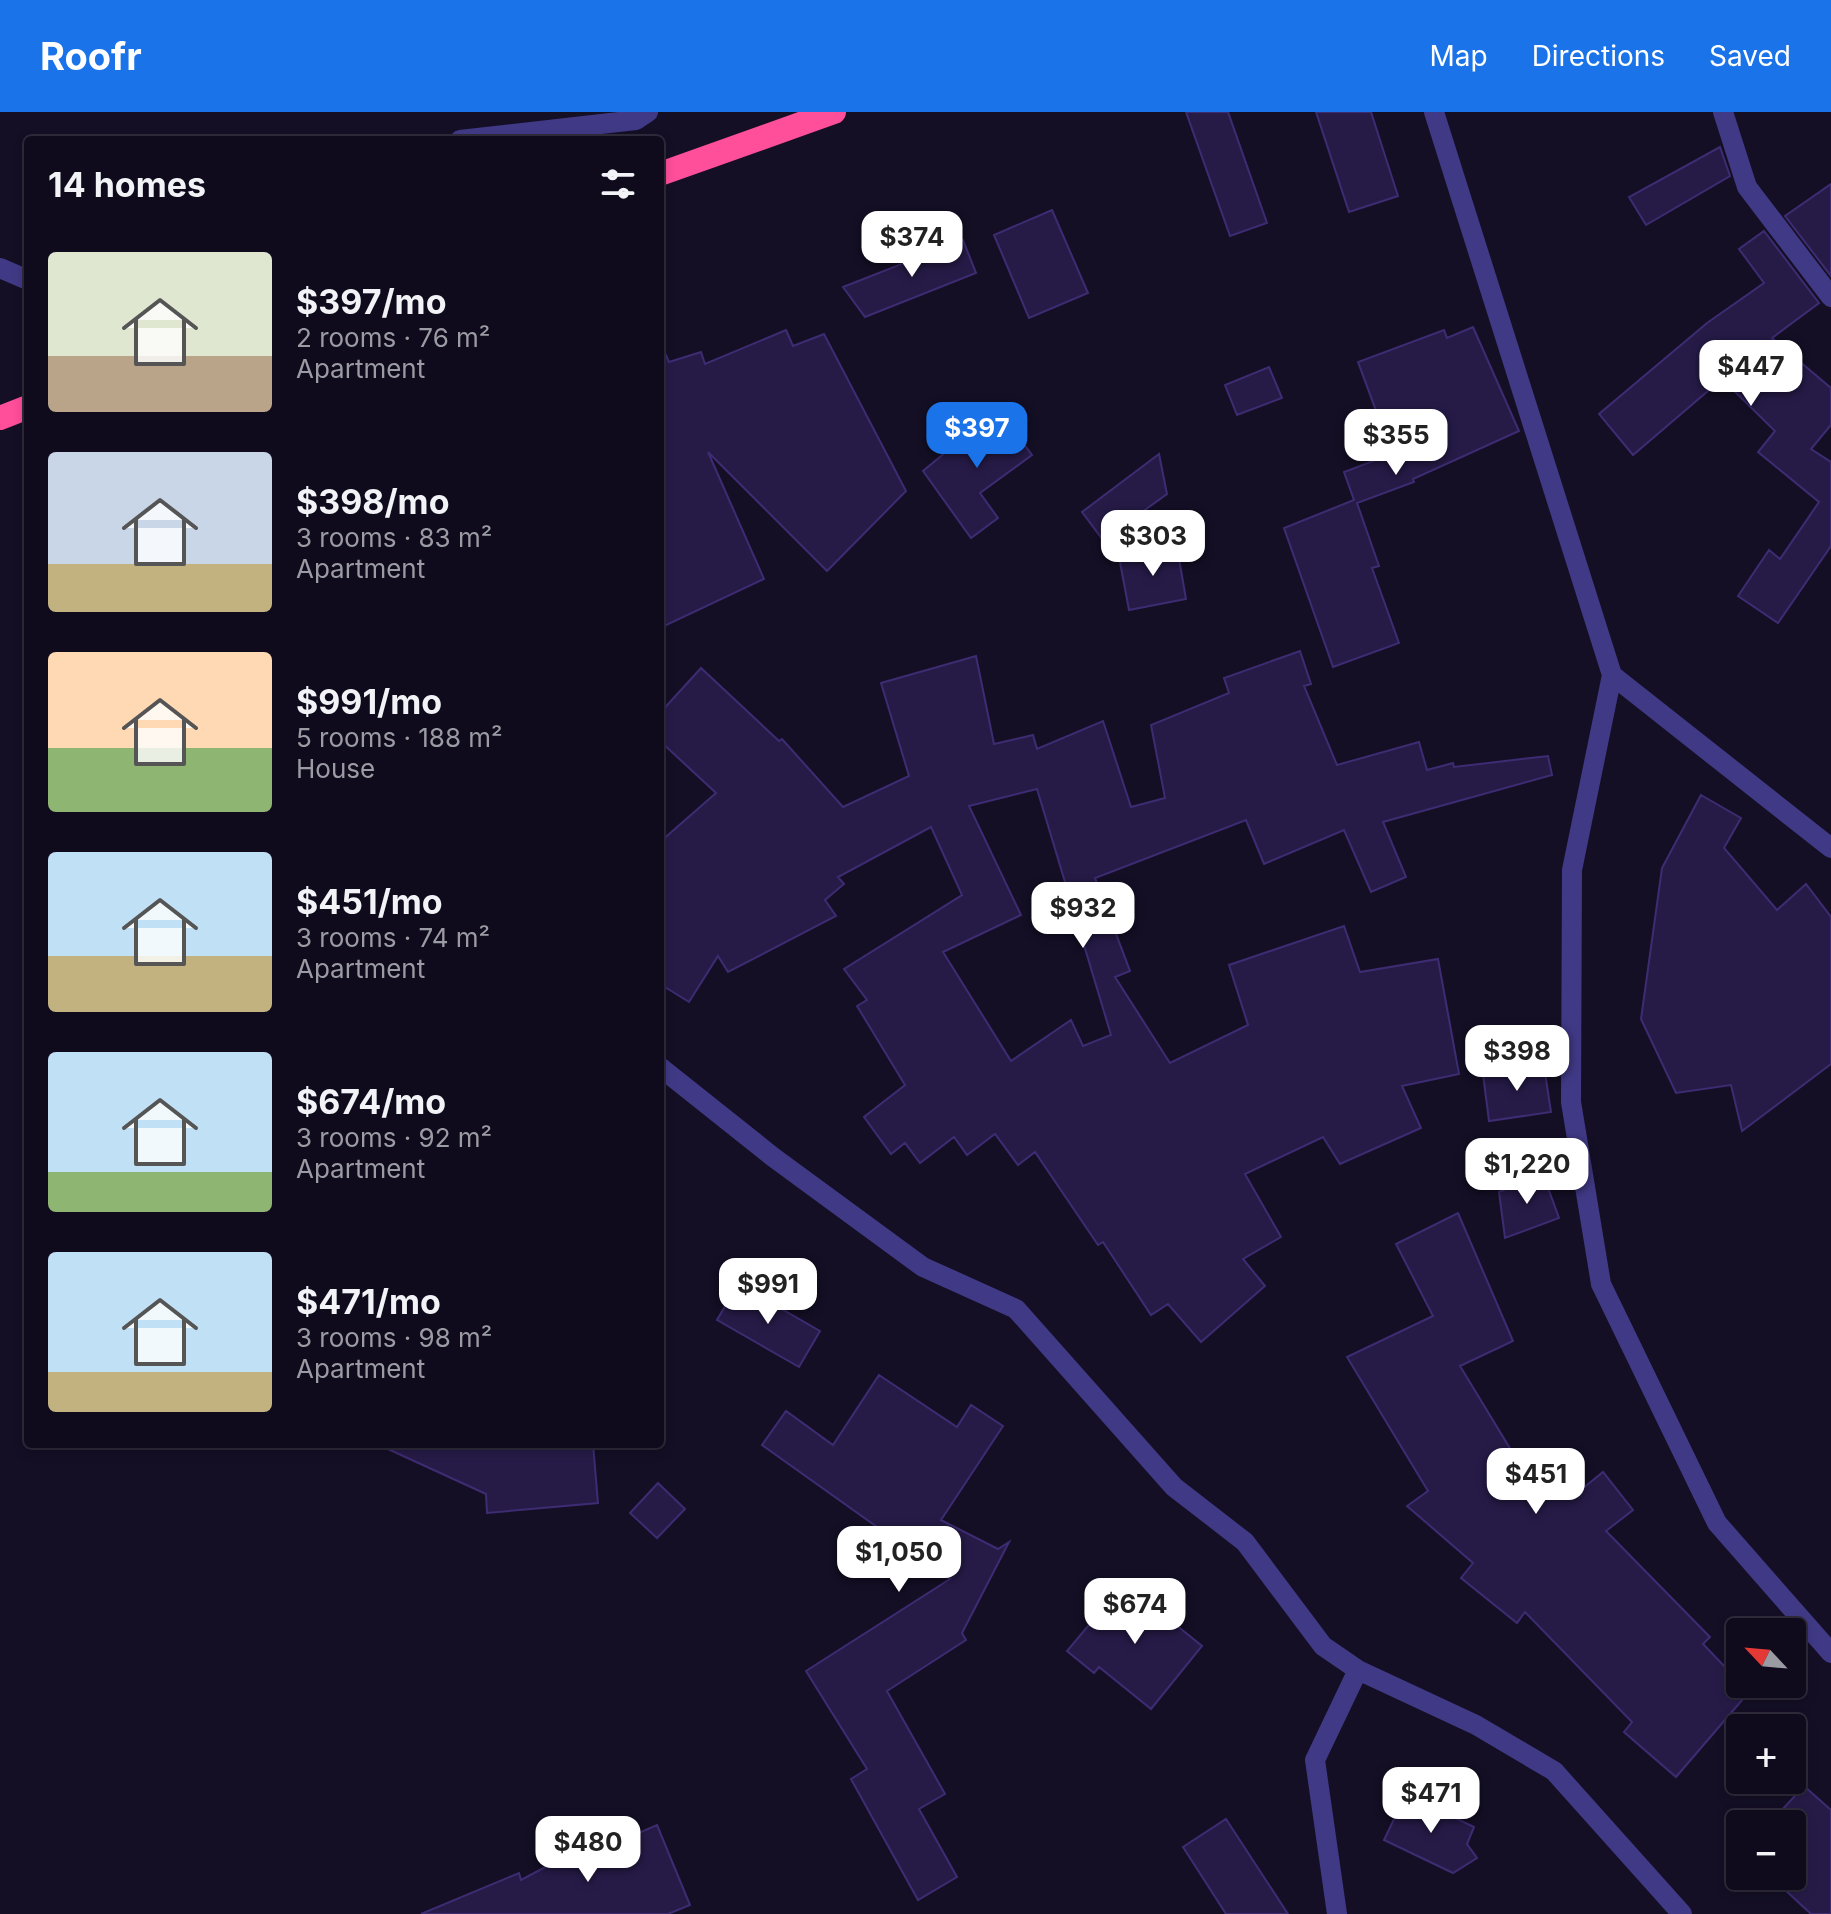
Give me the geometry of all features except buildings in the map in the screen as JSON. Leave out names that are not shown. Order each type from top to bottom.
[{"type":"highway","points":[[664,173],[834,112]]},
{"type":"highway","points":[[0,418],[24,409]]},
{"type":"street","points":[[495,136],[636,120],[648,112]]},
{"type":"street","points":[[1434,112],[1612,675],[1572,870],[1571,1102],[1601,1284],[1717,1523],[1831,1653]]},
{"type":"street","points":[[1723,112],[1747,187],[1831,297]]},
{"type":"street","points":[[0,268],[24,278]]},
{"type":"street","points":[[1612,675],[1831,848]]},
{"type":"street","points":[[664,1070],[773,1157],[923,1267],[1016,1309],[1174,1487],[1245,1542],[1323,1646],[1358,1670],[1476,1725],[1554,1771],[1682,1914]]},
{"type":"street","points":[[1337,1914],[1315,1760],[1358,1670]]}]
